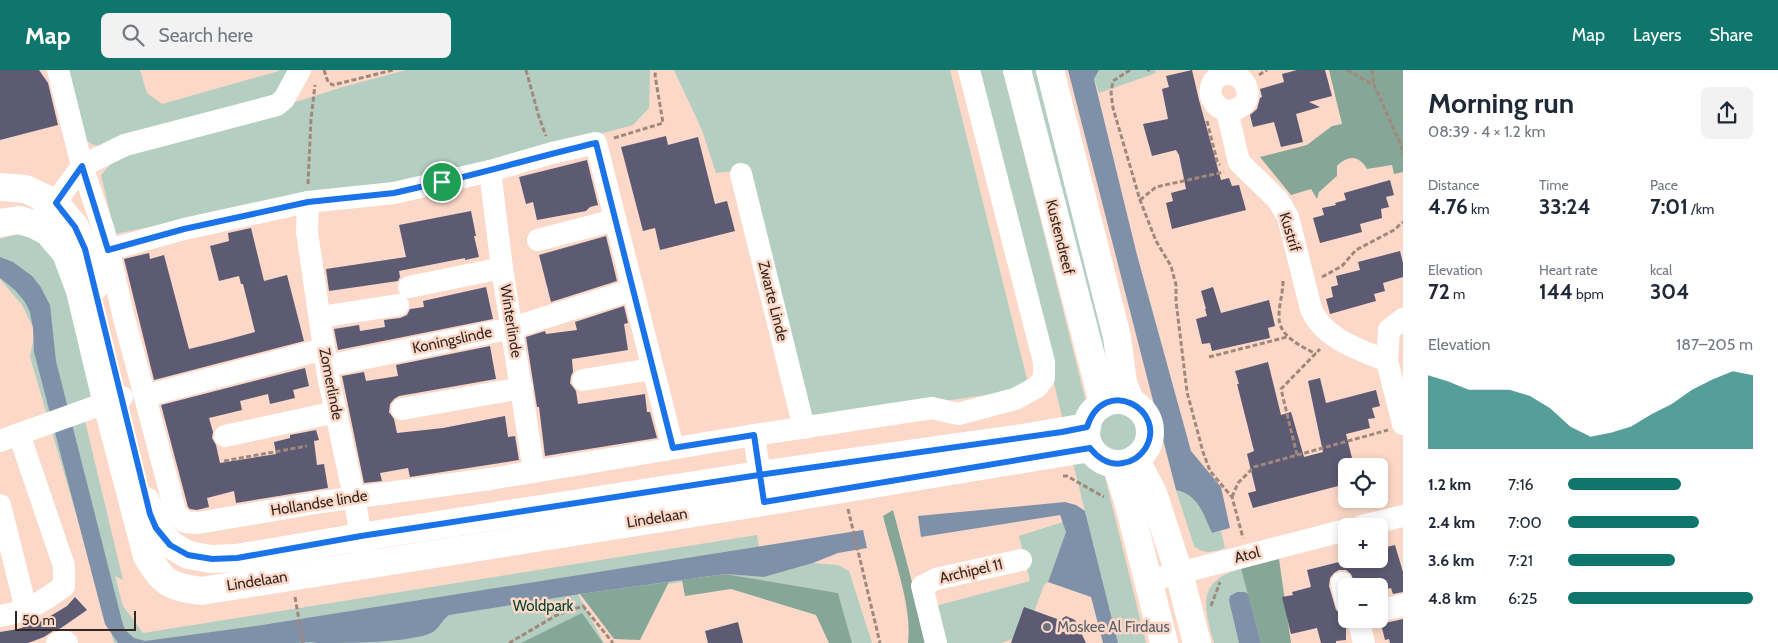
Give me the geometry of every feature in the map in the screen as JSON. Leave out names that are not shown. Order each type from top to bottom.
[{"type":"main road","name":"Kustendreef","points":[[1017,70],[1101,395],[1093,426]]},
{"type":"main road","name":"Kustendreef","points":[[1050,70],[1117,337],[1123,384],[1131,403]]},
{"type":"main road","name":"Lindelaan","points":[[0,187],[26,189],[56,203],[75,227],[85,249],[125,399],[150,514],[156,528],[170,545],[188,555],[212,559],[237,558],[361,536],[1093,426]]},
{"type":"main road","name":"Lindelaan","points":[[3,222],[19,220],[33,224],[48,232],[66,253],[125,399],[147,556],[157,573],[175,587],[201,590],[764,502],[1093,426]]},
{"type":"main road","points":[[1113,400],[1131,403],[1145,415],[1149,425],[1150,435],[1144,450],[1125,461],[1101,459],[1093,426],[1113,400]]},
{"type":"main road","points":[[1125,461],[1153,493],[1180,573],[1198,643]]},
{"type":"main road","points":[[1125,461],[1128,502],[1164,643]]},
{"type":"street","name":"Hollandse linde","points":[[58,70],[82,166],[106,241],[125,399],[176,514],[185,522],[198,523],[354,497],[534,471],[932,408],[958,414],[1015,399],[1037,387],[1044,378],[1044,362],[969,70]]},
{"type":"street","points":[[33,224],[56,203],[82,166],[125,145],[277,105],[307,76]]},
{"type":"street","name":"Kustrif","points":[[1217,114],[1239,162],[1278,200],[1288,217],[1310,309],[1316,321],[1330,334],[1346,344],[1386,361]]},
{"type":"street","points":[[106,241],[184,229],[308,202],[394,193],[490,171],[552,153],[596,143],[673,448]]},
{"type":"street","name":"Winterlinde","points":[[490,171],[502,268],[534,471]]},
{"type":"street","name":"Zwarte Linde","points":[[742,174],[804,428]]},
{"type":"street","name":"Zomerlinde","points":[[308,202],[307,232],[325,357],[354,497],[365,564]]},
{"type":"street","points":[[538,240],[614,220]]},
{"type":"street","points":[[320,316],[403,296],[502,268]]},
{"type":"street","name":"Koningslinde","points":[[10,437],[125,399],[325,357],[512,328],[632,290]]},
{"type":"street","points":[[1399,426],[1386,361],[1389,330],[1403,319]]},
{"type":"street","points":[[584,380],[652,369]]},
{"type":"street","points":[[402,408],[522,388]]},
{"type":"street","points":[[225,436],[336,412]]},
{"type":"street","points":[[754,435],[764,502]]},
{"type":"street","points":[[0,616],[18,613],[41,602],[64,586],[64,566],[10,437]]},
{"type":"street","points":[[0,505],[26,609]]},
{"type":"street","points":[[1388,520],[1403,516]]},
{"type":"street","name":"Atol","points":[[1148,581],[1338,532]]},
{"type":"street","name":"Archipel 11","points":[[936,643],[922,586],[936,579],[1021,560]]},
{"type":"street","points":[[1388,609],[1403,605]]},
{"type":"street","points":[[1360,628],[1364,643]]},
{"type":"street","points":[[57,643],[64,641],[67,643]]},
{"type":"path","points":[[324,70],[328,82],[333,85],[393,70]]},
{"type":"path","points":[[526,70],[539,117],[552,153]]},
{"type":"path","points":[[596,143],[663,123],[655,75],[656,70]]},
{"type":"path","points":[[1130,70],[1113,81],[1111,93],[1113,108],[1140,200],[1156,241],[1171,266],[1176,285],[1177,310],[1187,392],[1203,452],[1210,471],[1232,497],[1247,555]]},
{"type":"path","points":[[1347,70],[1374,85]]},
{"type":"path","points":[[1372,70],[1374,85],[1401,146],[1403,155]]},
{"type":"path","points":[[307,76],[311,119],[308,202]]},
{"type":"path","points":[[1140,200],[1156,187],[1226,171],[1217,161],[1217,114]]},
{"type":"path","points":[[1283,295],[1306,290],[1342,266],[1356,250],[1394,230],[1403,222]]},
{"type":"path","points":[[1284,277],[1283,295],[1278,318],[1287,337],[1316,354]]},
{"type":"path","points":[[1297,455],[1281,389],[1316,354],[1330,334]]},
{"type":"path","points":[[1209,357],[1287,337]]},
{"type":"path","points":[[1232,497],[1238,483],[1254,467],[1399,426]]},
{"type":"path","points":[[224,461],[307,446]]},
{"type":"path","points":[[848,508],[880,643]]},
{"type":"path","points":[[1210,612],[1211,602],[1221,581]]},
{"type":"path","points":[[295,595],[303,643]]},
{"type":"path","points":[[509,643],[557,615],[583,606],[613,643]]},
{"type":"green space","points":[[67,70],[140,70],[147,93],[162,104],[279,70],[291,70],[272,101],[102,146],[93,145],[85,139]]},
{"type":"green space","points":[[406,70],[650,70],[649,108],[633,125],[541,150],[394,184],[312,194],[115,234],[101,175],[118,156],[343,87]]},
{"type":"green space","points":[[674,70],[950,70],[1027,379],[1020,386],[1000,393],[809,420],[749,169],[716,173],[702,130]]},
{"type":"green space","points":[[977,70],[1003,70],[1087,406],[1080,417],[1064,425],[1024,258]]},
{"type":"green space","points":[[1025,70],[1039,70],[1116,390],[1109,391]]},
{"type":"green space","points":[[1099,70],[1155,70],[1156,73],[1099,93],[1094,79]]},
{"type":"green space","points":[[1329,70],[1403,70],[1403,172],[1394,174],[1392,165],[1367,169],[1357,159],[1349,158],[1337,166],[1337,176],[1319,192],[1317,199],[1311,189],[1291,195],[1260,157],[1307,145],[1332,126],[1342,124]]},
{"type":"green space","name":"Woldpark","points":[[52,224],[98,383],[84,417],[123,580],[115,576],[123,606],[143,633],[757,535],[762,563],[675,583],[578,594],[604,643],[114,643],[30,357],[35,331],[22,305],[0,279],[0,258],[2,257],[0,257],[0,239]]},
{"type":"green space","points":[[1119,411],[1134,417],[1140,432],[1134,447],[1119,453],[1104,447],[1098,432],[1104,417]]},
{"type":"green space","points":[[1071,455],[1087,457],[1103,469],[1146,643],[1118,643]]},
{"type":"green space","points":[[1176,490],[1184,492],[1195,501],[1203,512],[1212,533],[1221,531],[1225,548],[1205,552],[1194,546]]},
{"type":"green space","points":[[893,510],[928,643],[908,643],[909,629],[905,597],[883,516]]},
{"type":"green space","points":[[1063,522],[1066,532],[1026,634],[1001,643],[945,643],[935,606],[1030,581],[1019,536]]},
{"type":"green space","points":[[1279,559],[1291,643],[1261,643],[1241,569]]},
{"type":"green space","points":[[813,563],[838,565],[849,571],[872,643],[852,643],[838,593],[725,574],[764,577]]},
{"type":"green space","points":[[1241,569],[1248,594],[1245,592],[1229,601],[1239,643],[1214,643],[1206,606],[1210,588],[1216,580]]},
{"type":"green space","points":[[725,574],[838,593],[852,643],[829,643],[816,615],[731,589],[685,596],[682,580]]},
{"type":"green space","points":[[669,582],[640,640],[614,639],[580,594]]},
{"type":"green space","points":[[582,613],[603,643],[521,643]]},
{"type":"water","points":[[1068,70],[1099,70],[1094,79],[1137,255],[1191,451],[1221,487],[1230,528],[1212,533],[1203,512],[1195,501],[1190,496],[1176,490]]},
{"type":"water","points":[[0,257],[13,262],[32,276],[40,286],[50,305],[56,361],[122,621],[125,630],[134,638],[145,641],[256,626],[863,530],[867,548],[838,553],[813,563],[764,577],[725,574],[580,594],[449,615],[433,632],[423,636],[395,640],[345,643],[118,643],[105,624],[34,352],[30,312],[25,302],[15,290],[0,278]]},
{"type":"water","points":[[1065,502],[1076,505],[1085,511],[1118,643],[1103,643],[1091,597],[1048,582],[1066,532],[1060,515],[921,537],[918,516]]},
{"type":"water","points":[[1237,592],[1248,594],[1261,643],[1239,643],[1229,601],[1230,596]]},
{"type":"building","points":[[0,70],[39,70],[48,83],[58,125],[0,140]]},
{"type":"building","points":[[1192,70],[1221,180],[1229,178],[1232,186],[1239,185],[1246,210],[1172,229],[1166,203],[1173,201],[1171,193],[1186,189],[1179,155],[1176,150],[1152,156],[1143,124],[1168,119],[1162,89],[1169,87],[1166,76]]},
{"type":"building","points":[[1297,70],[1325,70],[1332,96],[1309,102],[1320,107],[1296,114],[1303,142],[1281,147],[1274,122],[1253,127],[1250,115],[1257,109],[1262,97],[1260,89],[1284,82],[1282,74]]},
{"type":"building","points":[[666,136],[668,145],[698,137],[715,204],[727,201],[735,231],[660,250],[655,228],[643,231],[621,147]]},
{"type":"building","points":[[587,160],[598,205],[590,207],[586,211],[537,220],[533,202],[526,204],[519,177]]},
{"type":"building","points":[[1390,180],[1394,195],[1386,197],[1389,207],[1381,209],[1382,218],[1360,224],[1362,232],[1320,243],[1313,218],[1324,215],[1322,208],[1336,205],[1335,203],[1346,200],[1344,193]]},
{"type":"building","points":[[471,211],[479,257],[399,271],[400,277],[398,281],[329,291],[326,269],[406,257],[399,225]]},
{"type":"building","points":[[251,228],[264,281],[287,275],[304,341],[154,380],[124,259],[149,253],[150,259],[164,255],[189,349],[222,341],[255,332],[243,284],[241,284],[239,276],[219,281],[210,246],[229,241],[228,233]]},
{"type":"building","points":[[606,236],[617,281],[551,302],[539,255]]},
{"type":"building","points":[[1400,251],[1403,263],[1403,277],[1383,283],[1385,291],[1374,294],[1376,301],[1330,314],[1326,299],[1333,297],[1331,287],[1338,285],[1336,276],[1360,270],[1358,262]]},
{"type":"building","points":[[486,287],[493,319],[338,350],[334,329],[359,325],[360,331],[385,327],[384,320],[400,318],[407,315],[410,309],[424,307],[423,301]]},
{"type":"building","points":[[1213,287],[1221,313],[1269,300],[1275,326],[1268,328],[1270,338],[1212,351],[1210,343],[1202,344],[1196,319],[1207,316],[1201,291]]},
{"type":"building","points":[[624,306],[628,323],[624,324],[628,350],[572,359],[573,372],[570,383],[576,391],[578,404],[645,394],[647,412],[650,412],[657,438],[545,456],[539,407],[537,407],[526,337],[545,331],[546,334],[577,330],[575,322]]},
{"type":"building","points":[[490,346],[496,379],[399,396],[390,404],[389,412],[394,419],[397,433],[443,428],[505,416],[508,437],[515,436],[519,460],[410,477],[408,468],[380,473],[382,481],[364,483],[342,376],[364,372],[366,381],[398,376],[396,365]]},
{"type":"building","points":[[1268,362],[1281,415],[1291,412],[1304,457],[1323,452],[1308,381],[1320,378],[1326,403],[1376,390],[1380,406],[1372,408],[1375,418],[1368,419],[1370,428],[1346,434],[1352,458],[1338,458],[1338,486],[1253,508],[1248,493],[1256,491],[1247,454],[1254,451],[1235,371]]},
{"type":"building","points":[[305,368],[309,386],[293,390],[295,398],[270,404],[268,394],[240,401],[242,410],[209,418],[213,432],[212,438],[216,445],[220,463],[276,454],[274,442],[290,438],[290,435],[316,430],[319,440],[314,441],[317,465],[324,464],[328,488],[236,503],[234,491],[207,498],[209,507],[197,510],[190,509],[161,405]]},
{"type":"building","points":[[1395,545],[1403,572],[1403,592],[1393,594],[1391,588],[1388,589],[1388,578],[1353,578],[1346,570],[1339,570],[1330,578],[1329,586],[1338,612],[1338,628],[1346,628],[1346,640],[1336,641],[1336,643],[1321,643],[1317,628],[1291,634],[1282,597],[1293,595],[1292,592],[1311,587],[1307,570],[1338,562],[1338,568],[1388,568],[1388,547]]},
{"type":"building","points":[[75,597],[87,610],[61,628],[28,643],[0,643],[0,632],[18,629],[44,620],[67,606]]},
{"type":"building","name":"Moskee Al Firdaus","points":[[1024,607],[1060,620],[1066,616],[1075,620],[1086,643],[1011,643]]},
{"type":"building","points":[[1403,619],[1403,643],[1390,643],[1389,639],[1385,640],[1382,628],[1388,628],[1388,622]]},
{"type":"building","points":[[738,622],[743,643],[708,643],[705,631]]},
{"type":"place","name":"Moskee Al Firdaus","points":[[1047,627]]},
{"type":"route","points":[[442,182],[394,193],[308,202],[184,229],[108,250],[104,231],[82,166],[56,203],[75,227],[85,249],[150,514],[156,528],[170,545],[188,555],[212,559],[237,558],[361,536],[408,530],[759,475],[795,469],[1062,432],[1087,427],[1090,417],[1096,410],[1101,405],[1113,400],[1131,403],[1145,415],[1149,425],[1150,435],[1148,444],[1135,459],[1122,464],[1107,462],[1090,448],[764,502],[759,475],[754,435],[673,448],[596,143],[442,182]]}]
